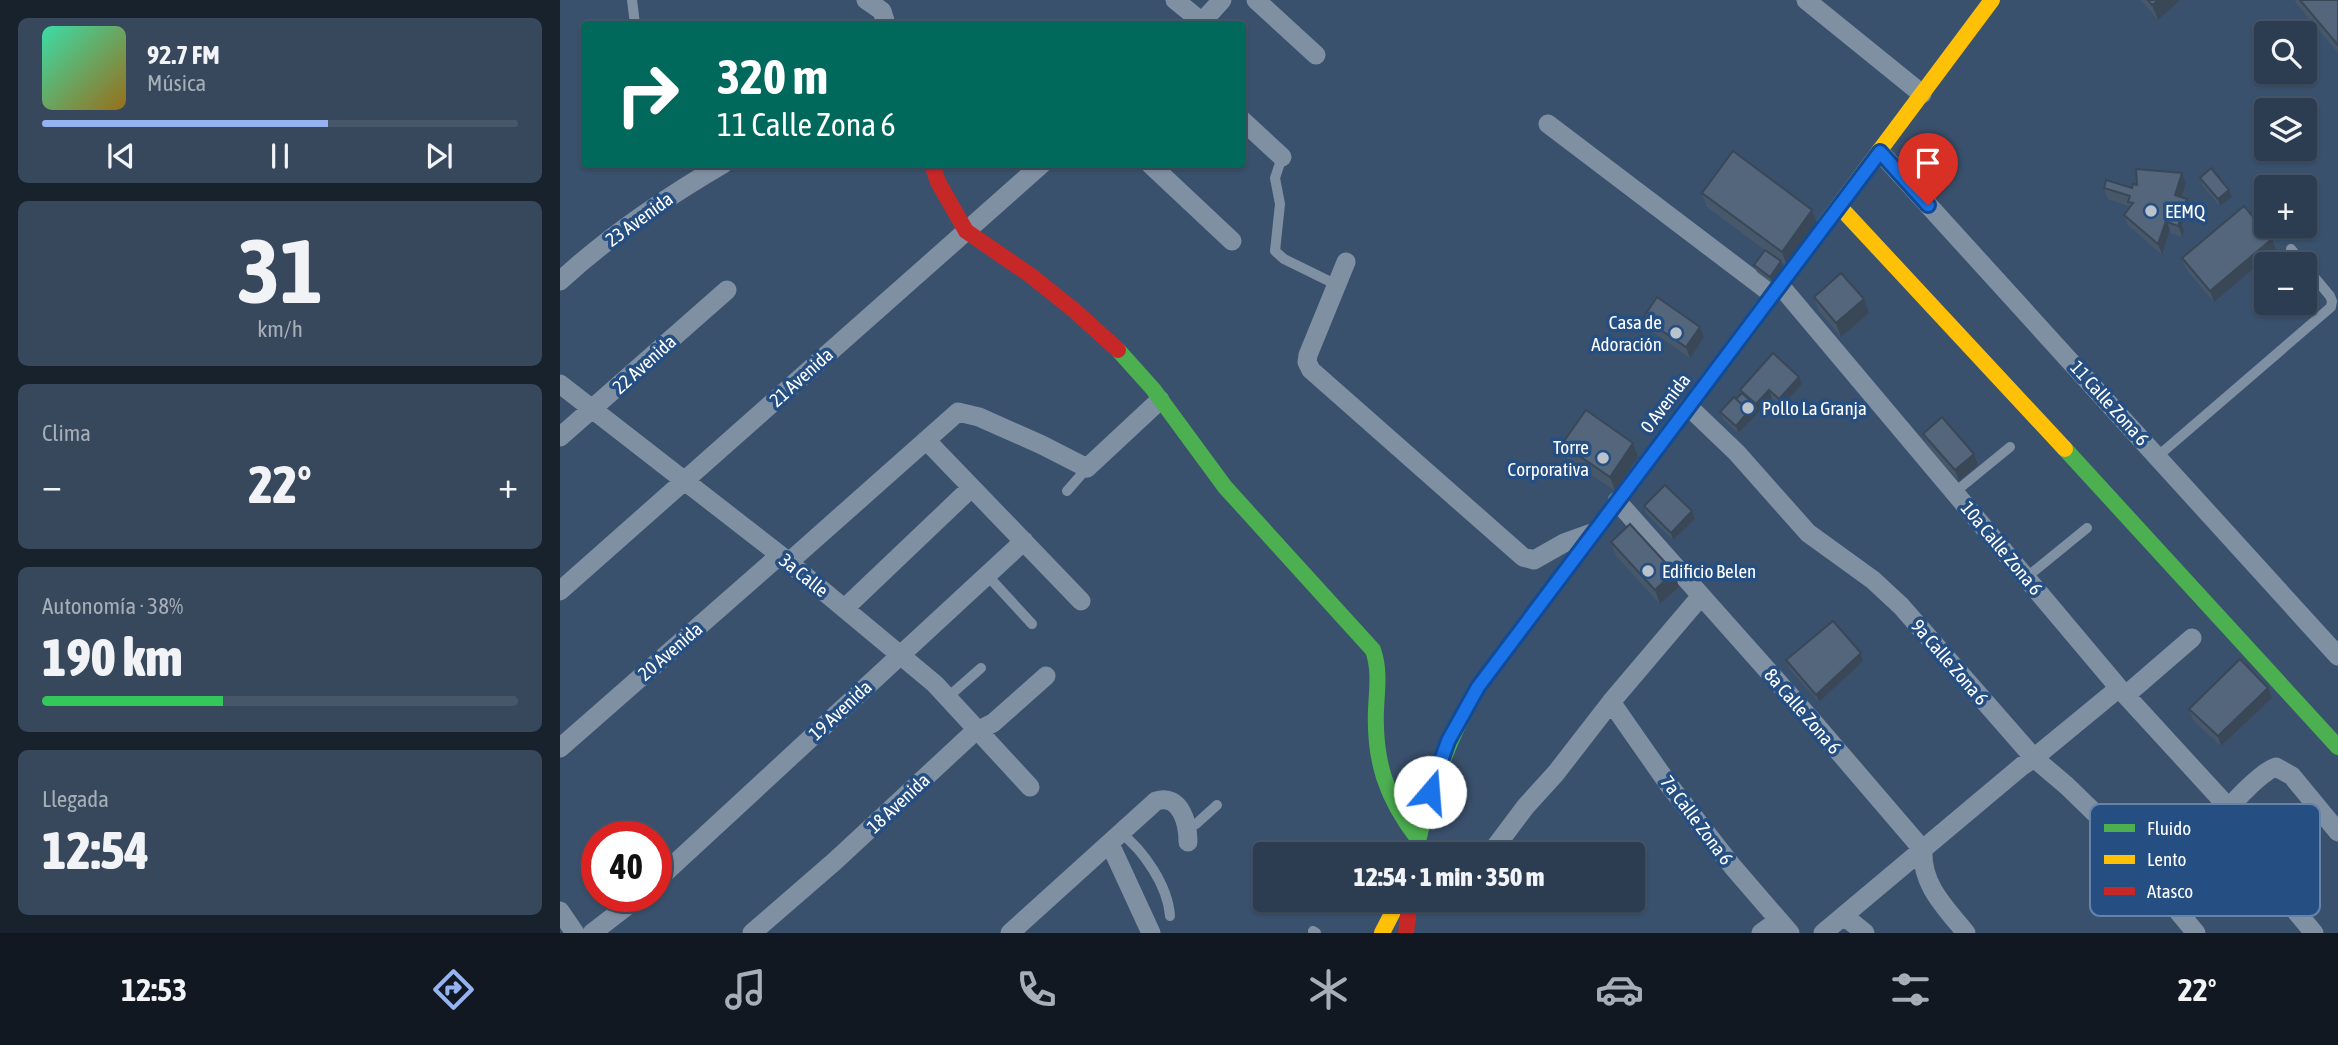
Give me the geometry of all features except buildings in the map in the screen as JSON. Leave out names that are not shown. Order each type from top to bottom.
[{"type":"street","points":[[1175,0],[1199,21]]},
{"type":"street","points":[[1203,21],[1222,0]]},
{"type":"street","points":[[1256,0],[1316,55]]},
{"type":"street","points":[[1806,0],[1922,94]]},
{"type":"street","name":"0 Avenida","points":[[1418,842],[1434,778],[1458,721],[1478,687],[1993,0]]},
{"type":"street","points":[[1246,124],[1282,157]]},
{"type":"street","name":"10a Calle Zona 6","points":[[1548,124],[1775,289],[1955,492],[2218,804]]},
{"type":"street","name":"11 Calle Zona 6","points":[[1880,152],[2338,656]]},
{"type":"street","name":"23 Avenida","points":[[560,281],[631,223],[716,168]]},
{"type":"street","points":[[933,168],[938,182],[966,231],[1030,275],[1119,351],[1160,400],[1225,487],[1373,650],[1378,674],[1375,728],[1383,785],[1415,842]]},
{"type":"street","name":"21 Avenida","points":[[560,591],[1037,168]]},
{"type":"street","points":[[1154,168],[1231,241]]},
{"type":"street","points":[[1839,206],[2338,747]]},
{"type":"street","points":[[1346,262],[1308,355],[1307,362],[1311,370],[1528,560],[1539,558],[1564,543],[1592,533]]},
{"type":"street","name":"22 Avenida","points":[[560,437],[727,290]]},
{"type":"street","name":"3a Calle","points":[[560,384],[785,558],[900,655],[948,697],[1030,787]]},
{"type":"street","points":[[1087,468],[1160,400]]},
{"type":"street","name":"9a Calle Zona 6","points":[[1689,407],[1737,453],[1808,533],[1873,580],[1900,606],[2034,758],[2090,808]]},
{"type":"street","name":"20 Avenida","points":[[560,748],[926,440],[952,415],[962,412],[1042,445],[1087,468]]},
{"type":"street","points":[[926,440],[1082,601]]},
{"type":"street","points":[[845,608],[971,488]]},
{"type":"street","name":"8a Calle Zona 6","points":[[1617,501],[1923,850]]},
{"type":"street","name":"19 Avenida","points":[[672,866],[1024,541]]},
{"type":"street","points":[[1499,842],[1611,702],[1702,596]]},
{"type":"street","points":[[1823,933],[2022,766],[2192,638]]},
{"type":"street","name":"18 Avenida","points":[[752,933],[977,731],[993,723],[1046,676]]},
{"type":"street","name":"7a Calle Zona 6","points":[[1611,702],[1732,867],[1784,927]]},
{"type":"street","points":[[2235,804],[2266,772],[2276,767],[2292,776],[2315,804]]},
{"type":"street","points":[[1012,932],[1150,805],[1163,799],[1177,804],[1187,833]]},
{"type":"street","points":[[2320,810],[2338,832]]},
{"type":"street","points":[[1115,838],[1151,933]]},
{"type":"street","points":[[1923,850],[1922,864],[1932,890],[1966,933]]},
{"type":"street","points":[[560,911],[575,933]]},
{"type":"street","points":[[592,933],[619,912]]},
{"type":"street","points":[[1382,933],[1393,912]]},
{"type":"street","points":[[1406,933],[1409,912]]},
{"type":"street","points":[[1844,916],[1865,933]]},
{"type":"street","name":"9a Calle Zona 6","points":[[2182,916],[2196,933]]},
{"type":"street","name":"10a Calle Zona 6","points":[[2300,916],[2314,933]]},
{"type":"street","points":[[1761,933],[1784,927]]},
{"type":"lane","points":[[632,0],[635,21]]},
{"type":"lane","points":[[1282,157],[1275,178],[1280,204],[1275,251],[1284,260],[1337,285]]},
{"type":"lane","points":[[2158,456],[2331,307],[2330,296],[2317,280]]},
{"type":"lane","points":[[1955,492],[2010,447]]},
{"type":"lane","points":[[1067,491],[1087,468]]},
{"type":"lane","points":[[2027,577],[2087,528]]},
{"type":"lane","points":[[987,575],[1032,624]]},
{"type":"lane","points":[[948,697],[981,668]]},
{"type":"lane","points":[[1187,833],[1190,826],[1196,824],[1217,805]]},
{"type":"lane","points":[[1115,838],[1145,855],[1168,902],[1170,916]]},
{"type":"traffic: fast","points":[[1418,842],[1440,768],[1478,687],[1824,225]]},
{"type":"traffic: fast","points":[[1118,350],[1153,389],[1225,487],[1373,650],[1377,672],[1376,728],[1380,762],[1390,794],[1418,839]]},
{"type":"traffic: fast","points":[[2065,449],[2338,747]]},
{"type":"traffic: slow","points":[[1824,225],[1992,0]]},
{"type":"traffic: slow","points":[[1839,206],[2065,449]]},
{"type":"traffic: slow","points":[[1382,933],[1393,912]]},
{"type":"traffic: jam","points":[[933,168],[938,182],[966,231],[1030,275],[1118,350]]},
{"type":"traffic: jam","points":[[1406,933],[1409,912]]},
{"type":"place","name":"EEMQ","points":[[2151,211]]},
{"type":"place","name":"Casa de Adoración","points":[[1676,333]]},
{"type":"place","name":"Pollo La Granja","points":[[1748,408]]},
{"type":"place","name":"Torre Corporativa","points":[[1603,458]]},
{"type":"place","name":"Edificio Belen","points":[[1648,571]]},
{"type":"route","points":[[1430,792],[1448,741],[1478,687],[1880,152],[1928,205]]}]
